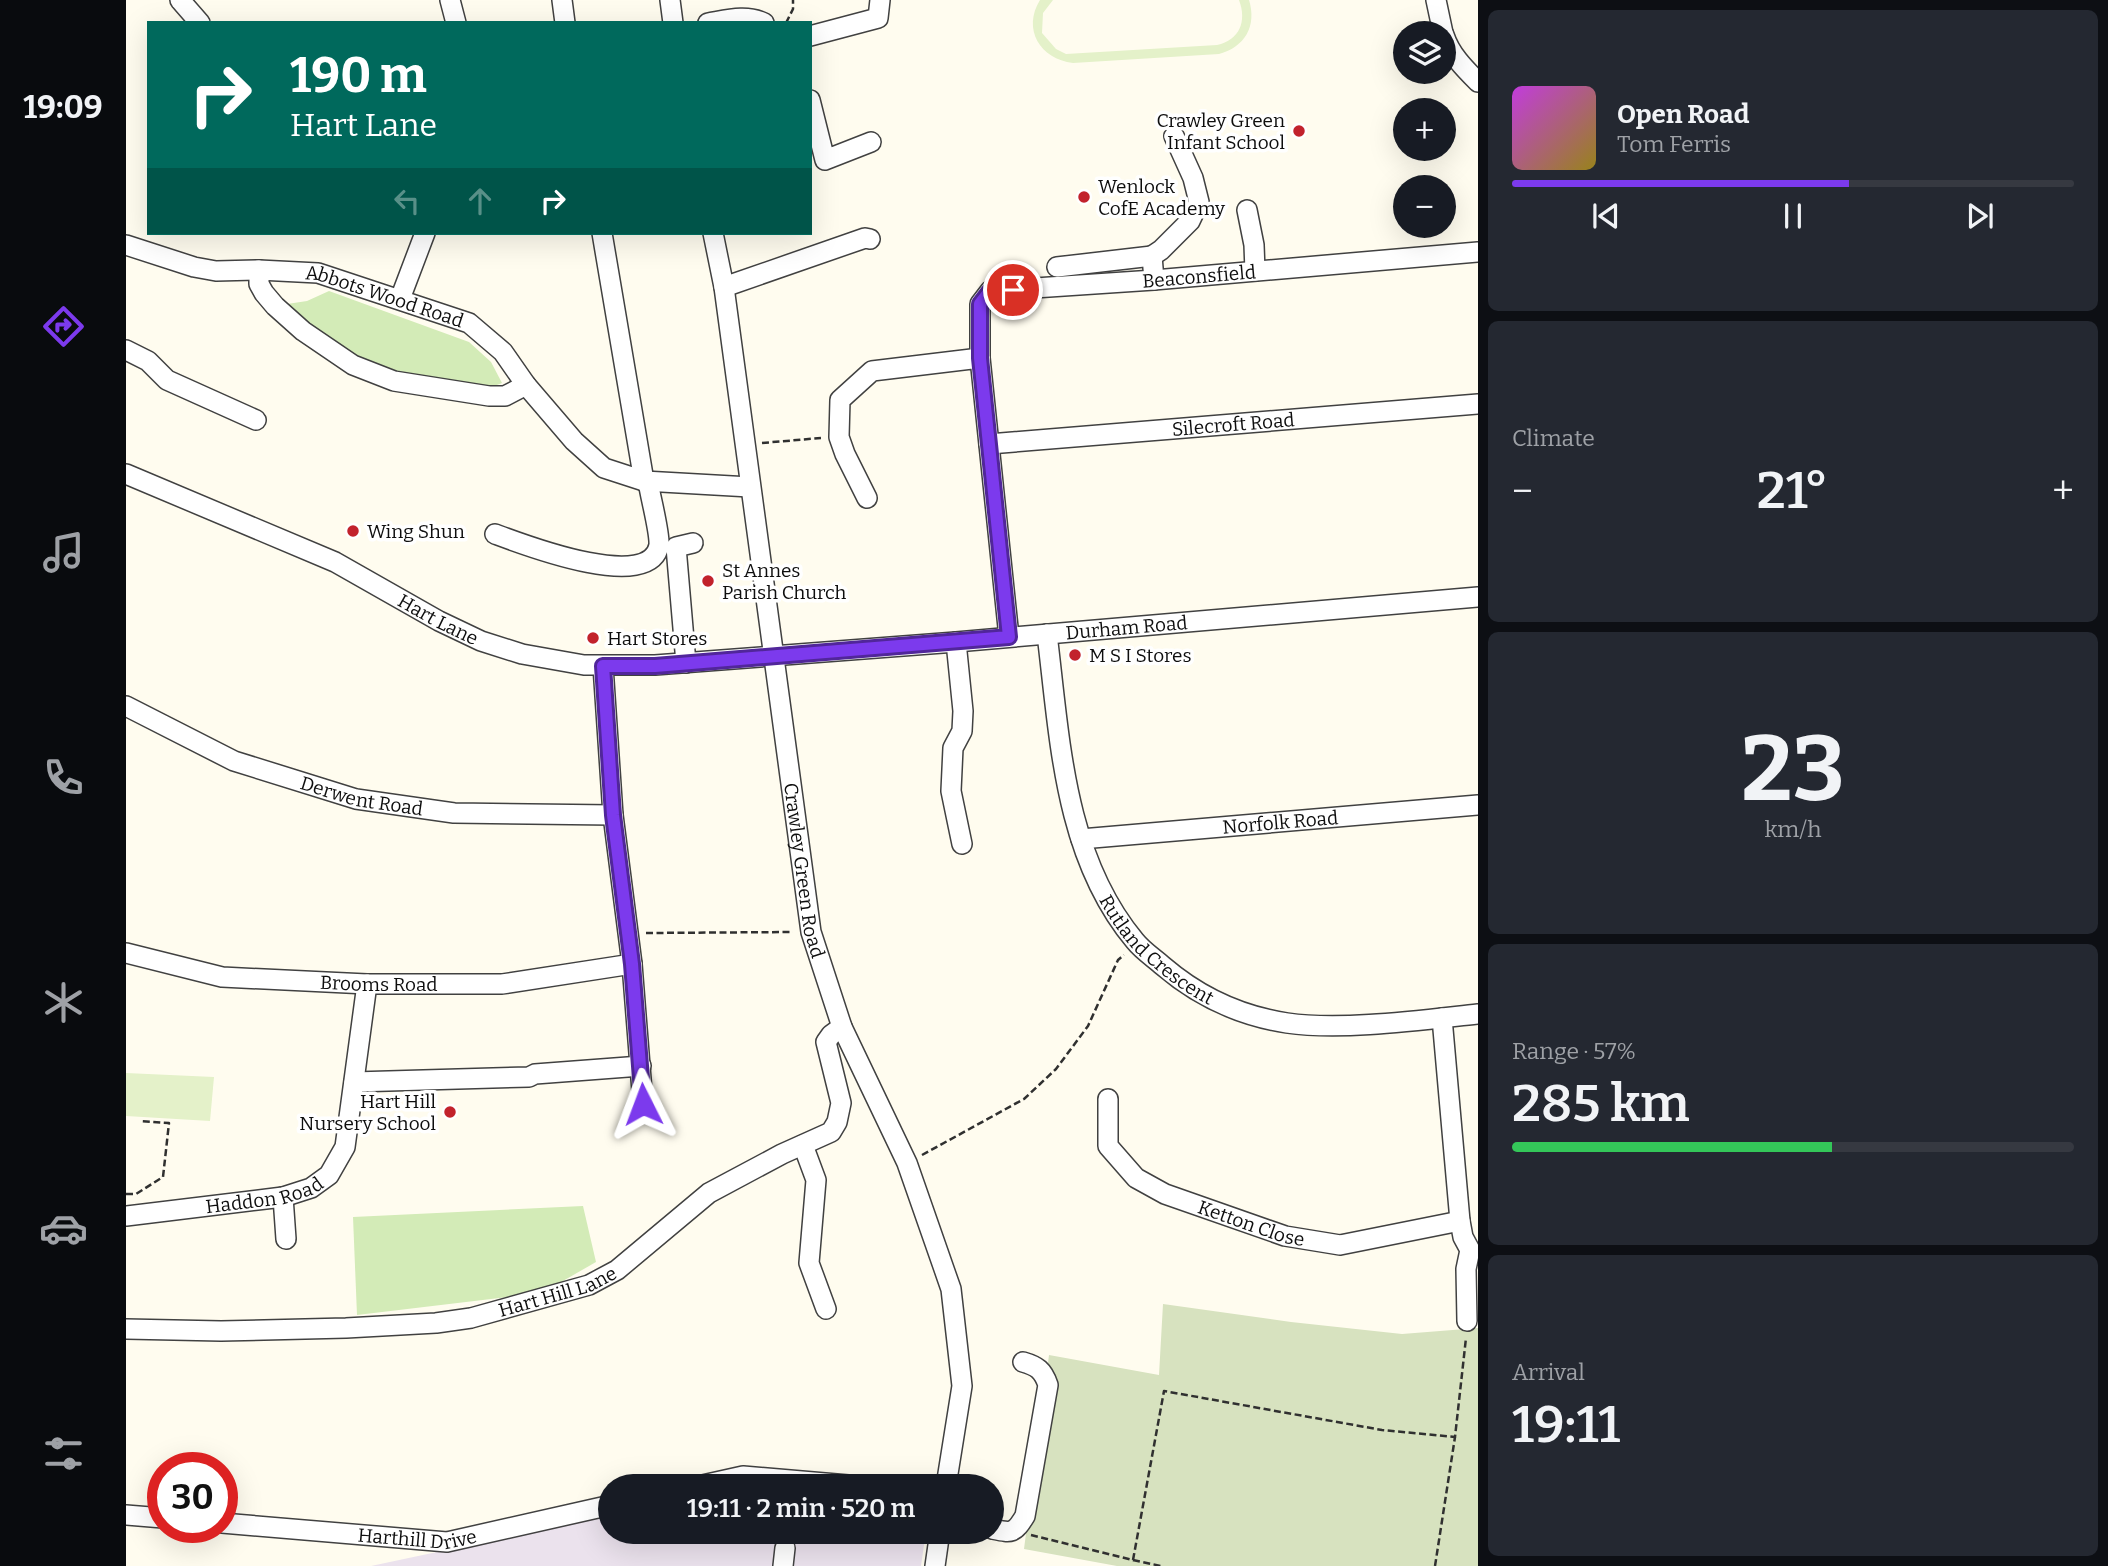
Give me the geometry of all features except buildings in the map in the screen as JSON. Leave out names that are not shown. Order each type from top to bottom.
[{"type":"street","points":[[180,0],[198,21]]},
{"type":"street","points":[[450,0],[455,21]]},
{"type":"street","points":[[562,0],[565,21]]},
{"type":"street","points":[[670,0],[673,21]]},
{"type":"street","points":[[812,35],[878,18],[880,0]]},
{"type":"street","points":[[1436,0],[1441,21]]},
{"type":"street","points":[[721,21],[740,18],[760,21]]},
{"type":"street","points":[[1456,57],[1478,82]]},
{"type":"street","points":[[812,108],[825,160],[871,142]]},
{"type":"street","points":[[1057,267],[1152,256],[1190,221],[1199,202],[1194,178],[1174,136]]},
{"type":"street","points":[[1247,210],[1254,246],[1255,271]]},
{"type":"street","points":[[400,299],[424,235]]},
{"type":"street","points":[[495,534],[549,554],[603,565],[642,565],[654,556],[659,544],[602,235]]},
{"type":"street","name":"Crawley Green Road","points":[[713,235],[724,287],[811,932],[842,1027],[907,1163],[951,1289],[962,1386],[948,1474]]},
{"type":"street","points":[[724,287],[870,239]]},
{"type":"street","name":"Abbots Wood Road","points":[[126,245],[194,267],[216,271],[318,273],[469,323],[503,352],[526,385],[574,441],[604,468],[646,481],[750,486]]},
{"type":"street","name":"Beaconsfield","points":[[1009,637],[980,358],[980,304],[990,291],[1478,252]]},
{"type":"street","points":[[1152,256],[1154,280]]},
{"type":"street","points":[[259,270],[259,284],[275,306],[303,331],[353,365],[394,381],[489,396],[505,396],[526,385]]},
{"type":"street","points":[[126,350],[148,361],[167,380],[256,420]]},
{"type":"street","points":[[867,498],[839,437],[840,400],[872,371],[980,358]]},
{"type":"street","name":"Silecroft Road","points":[[989,444],[1478,404]]},
{"type":"street","name":"Hart Lane","points":[[128,479],[335,562],[439,621],[481,641],[542,658],[625,667],[775,656]]},
{"type":"street","points":[[686,663],[676,547],[693,543]]},
{"type":"street","name":"Durham Road","points":[[775,656],[1478,597]]},
{"type":"street","name":"Rutland Crescent","points":[[1047,634],[1066,782],[1081,839],[1102,892],[1136,943],[1181,982],[1231,1009],[1288,1023],[1346,1025],[1478,1014]]},
{"type":"street","points":[[956,642],[963,711],[962,731],[953,748],[951,791],[962,844]]},
{"type":"street","points":[[603,666],[613,815],[632,964],[643,1104]]},
{"type":"street","name":"Derwent Road","points":[[126,706],[234,761],[356,799],[454,813],[613,815]]},
{"type":"street","name":"Norfolk Road","points":[[1081,839],[1478,805]]},
{"type":"street","name":"Brooms Road","points":[[126,953],[222,977],[367,984],[502,984],[632,964]]},
{"type":"street","name":"Haddon Road","points":[[126,1216],[283,1197],[311,1188],[329,1175],[345,1147],[367,984]]},
{"type":"street","points":[[1442,1018],[1460,1222],[1463,1237],[1474,1250],[1466,1269],[1467,1321]]},
{"type":"street","name":"Hart Hill Lane","points":[[126,1329],[234,1331],[436,1323],[471,1318],[531,1303],[602,1279],[649,1245],[709,1193],[831,1132],[837,1122],[841,1103],[826,1042],[842,1027]]},
{"type":"street","points":[[354,1082],[529,1077],[534,1073],[641,1066]]},
{"type":"street","name":"Ketton Close","points":[[1108,1099],[1108,1146],[1136,1178],[1165,1194],[1285,1236],[1340,1245],[1460,1222]]},
{"type":"street","points":[[803,1145],[816,1180],[809,1263],[826,1309]]},
{"type":"street","points":[[283,1197],[286,1239]]},
{"type":"street","points":[[1004,1531],[1014,1531],[1025,1516],[1048,1385],[1044,1372],[1023,1362]]},
{"type":"street","name":"Harthill Drive","points":[[238,1524],[447,1542],[598,1508]]},
{"type":"street","points":[[126,1514],[147,1516]]},
{"type":"street","points":[[935,1566],[938,1544]]},
{"type":"path","points":[[787,21],[793,9],[793,0]]},
{"type":"path","points":[[746,445],[839,437]]},
{"type":"path","points":[[627,933],[811,932]]},
{"type":"path","points":[[907,1163],[1024,1099],[1056,1069],[1088,1026],[1118,960],[1136,943]]},
{"type":"path","points":[[126,1194],[136,1194],[163,1177],[169,1123],[140,1121]]},
{"type":"path","points":[[1435,1566],[1455,1437],[1467,1321]]},
{"type":"path","points":[[1133,1560],[1164,1391],[1382,1430],[1455,1437]]},
{"type":"path","points":[[1014,1531],[1161,1566]]},
{"type":"shaded area","points":[[598,1518],[598,1544],[924,1544],[921,1566],[371,1566]]},
{"type":"green space","points":[[1040,0],[1053,0],[1043,13],[1042,33],[1056,49],[1066,54],[1217,45],[1231,39],[1240,28],[1242,15],[1239,0],[1249,0],[1251,18],[1250,27],[1242,41],[1219,54],[1073,63],[1051,56],[1037,41],[1033,22]]},
{"type":"green space","points":[[329,291],[469,342],[491,362],[502,383],[489,388],[385,369],[336,346],[287,304],[307,301]]},
{"type":"green space","points":[[126,1073],[214,1077],[210,1121],[126,1116]]},
{"type":"green space","points":[[583,1206],[596,1262],[542,1293],[357,1315],[353,1217]]},
{"type":"green space","points":[[1163,1304],[1402,1334],[1478,1328],[1478,1566],[1117,1566],[1024,1549],[1049,1355],[1159,1375]]},
{"type":"place","name":"Crawley Green Infant School","points":[[1299,131]]},
{"type":"place","name":"Wenlock CofE Academy","points":[[1084,197]]},
{"type":"place","name":"Wing Shun","points":[[353,531]]},
{"type":"place","name":"St Annes Parish Church","points":[[708,581]]},
{"type":"place","name":"Hart Stores","points":[[593,638]]},
{"type":"place","name":"M S I Stores","points":[[1075,655]]},
{"type":"place","name":"Hart Hill Nursery School","points":[[450,1112]]},
{"type":"route","points":[[643,1104],[632,964],[613,815],[603,666],[655,666],[1009,637],[980,358],[980,304],[990,291],[1013,290]]}]
